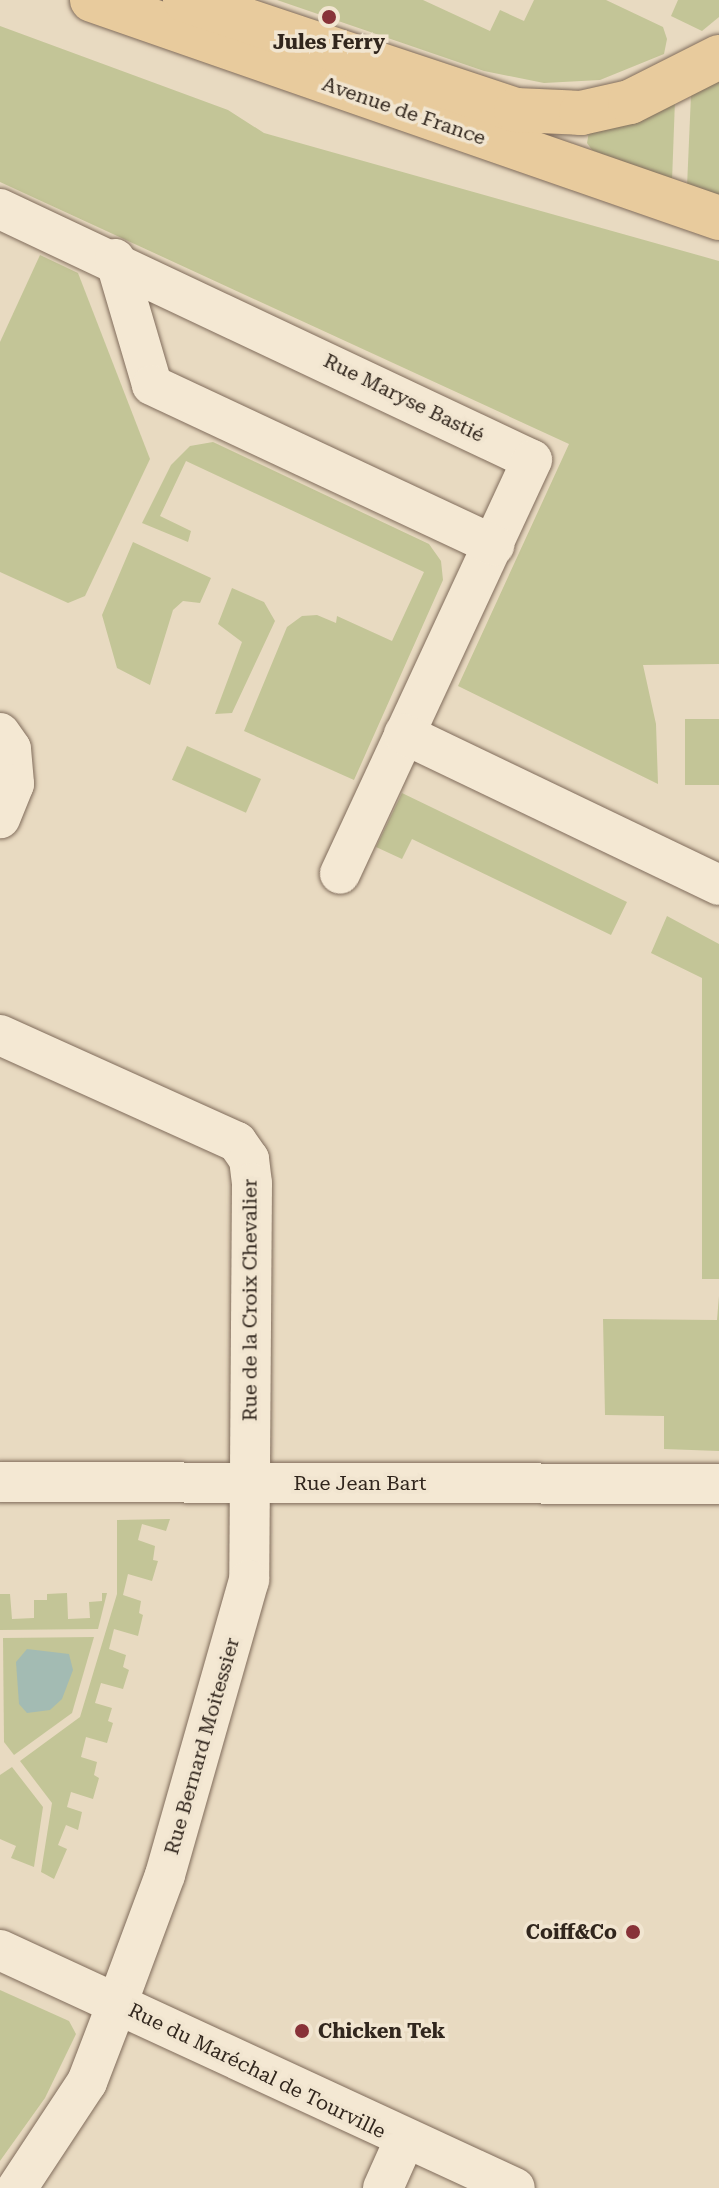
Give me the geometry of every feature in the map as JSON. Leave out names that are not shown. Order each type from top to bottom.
[{"type":"main road","name":"Avenue de France","points":[[92,0],[719,218]]},
{"type":"main road","name":"Avenue de France","points":[[185,0],[516,110],[581,113],[630,102],[719,57]]},
{"type":"street","name":"Rue Maryse Bastié","points":[[0,209],[115,259],[532,460],[340,874]]},
{"type":"street","points":[[115,259],[152,385],[494,545]]},
{"type":"street","points":[[0,733],[11,749],[14,784],[0,818]]},
{"type":"street","points":[[404,734],[719,885]]},
{"type":"street","name":"Rue de la Croix Chevalier","points":[[0,1035],[237,1142],[249,1159],[250,1482]]},
{"type":"street","name":"Rue Jean Bart","points":[[0,1482],[719,1484]]},
{"type":"street","name":"Rue Bernard Moitessier","points":[[17,2188],[87,2082],[165,1875],[249,1580],[250,1482]]},
{"type":"street","name":"Rue du Maréchal de Tourville","points":[[0,1950],[404,2141],[515,2188]]},
{"type":"street","points":[[383,2188],[404,2141]]},
{"type":"green space","points":[[277,0],[423,0],[490,31],[500,10],[524,21],[534,0],[606,0],[663,27],[667,39],[664,54],[600,80],[544,83],[484,71]]},
{"type":"green space","points":[[678,0],[719,0],[719,17],[702,31],[671,16]]},
{"type":"green space","points":[[0,26],[228,110],[264,133],[719,261],[719,664],[643,665],[656,724],[658,784],[458,686],[569,444],[0,182]]},
{"type":"green space","points":[[719,81],[719,201],[687,187],[691,95]]},
{"type":"green space","points":[[675,100],[672,181],[592,150],[587,143],[589,132]]},
{"type":"green space","points":[[40,255],[78,273],[150,459],[85,596],[68,603],[0,572],[0,342]]},
{"type":"green space","points":[[213,442],[429,544],[441,561],[443,580],[354,780],[244,731],[287,627],[302,616],[317,615],[336,623],[337,616],[392,641],[424,572],[186,461],[160,516],[191,531],[188,542],[142,523],[171,465],[190,446]]},
{"type":"green space","points":[[133,542],[211,578],[200,603],[183,601],[173,610],[150,685],[117,668],[102,615]]},
{"type":"green space","points":[[232,588],[264,602],[275,621],[232,713],[215,714],[242,642],[218,624]]},
{"type":"green space","points":[[685,719],[719,719],[719,785],[685,785]]},
{"type":"green space","points":[[187,746],[261,779],[246,813],[172,780]]},
{"type":"green space","points":[[402,793],[627,902],[611,935],[412,839],[402,859],[376,847]]},
{"type":"green space","points":[[667,916],[719,944],[719,1279],[702,1279],[702,978],[651,953]]},
{"type":"green space","points":[[719,1296],[719,1451],[664,1449],[664,1416],[605,1415],[603,1319],[717,1320]]},
{"type":"green space","points":[[170,1519],[166,1531],[142,1524],[138,1540],[155,1546],[153,1560],[158,1561],[152,1581],[128,1574],[123,1595],[141,1601],[139,1613],[143,1615],[138,1636],[114,1629],[109,1649],[126,1655],[123,1667],[129,1670],[123,1689],[101,1683],[95,1703],[112,1708],[108,1721],[113,1723],[107,1743],[86,1737],[81,1757],[97,1762],[94,1775],[99,1778],[93,1799],[71,1792],[67,1807],[82,1812],[78,1830],[66,1825],[58,1845],[67,1849],[54,1879],[41,1872],[52,1803],[20,1761],[80,1717],[117,1594],[117,1520]]},
{"type":"green space","points":[[67,1593],[68,1619],[90,1618],[89,1602],[102,1601],[102,1593],[107,1593],[98,1629],[0,1630],[0,1594],[10,1594],[12,1619],[34,1618],[34,1600],[47,1600],[47,1594]]},
{"type":"green space","points":[[94,1637],[72,1713],[14,1755],[4,1742],[3,1638]]},
{"type":"green space","points":[[12,1767],[43,1807],[34,1867],[11,1858],[16,1846],[0,1839],[0,1775]]},
{"type":"green space","points":[[0,1990],[69,2021],[76,2034],[45,2098],[0,2161]]},
{"type":"water","points":[[27,1649],[69,1654],[73,1670],[62,1699],[50,1710],[27,1713],[19,1704],[16,1662]]},
{"type":"place","name":"Jules Ferry","points":[[329,17]]},
{"type":"place","name":"Coiff&Co","points":[[633,1932]]},
{"type":"place","name":"Chicken Tek","points":[[302,2031]]}]
